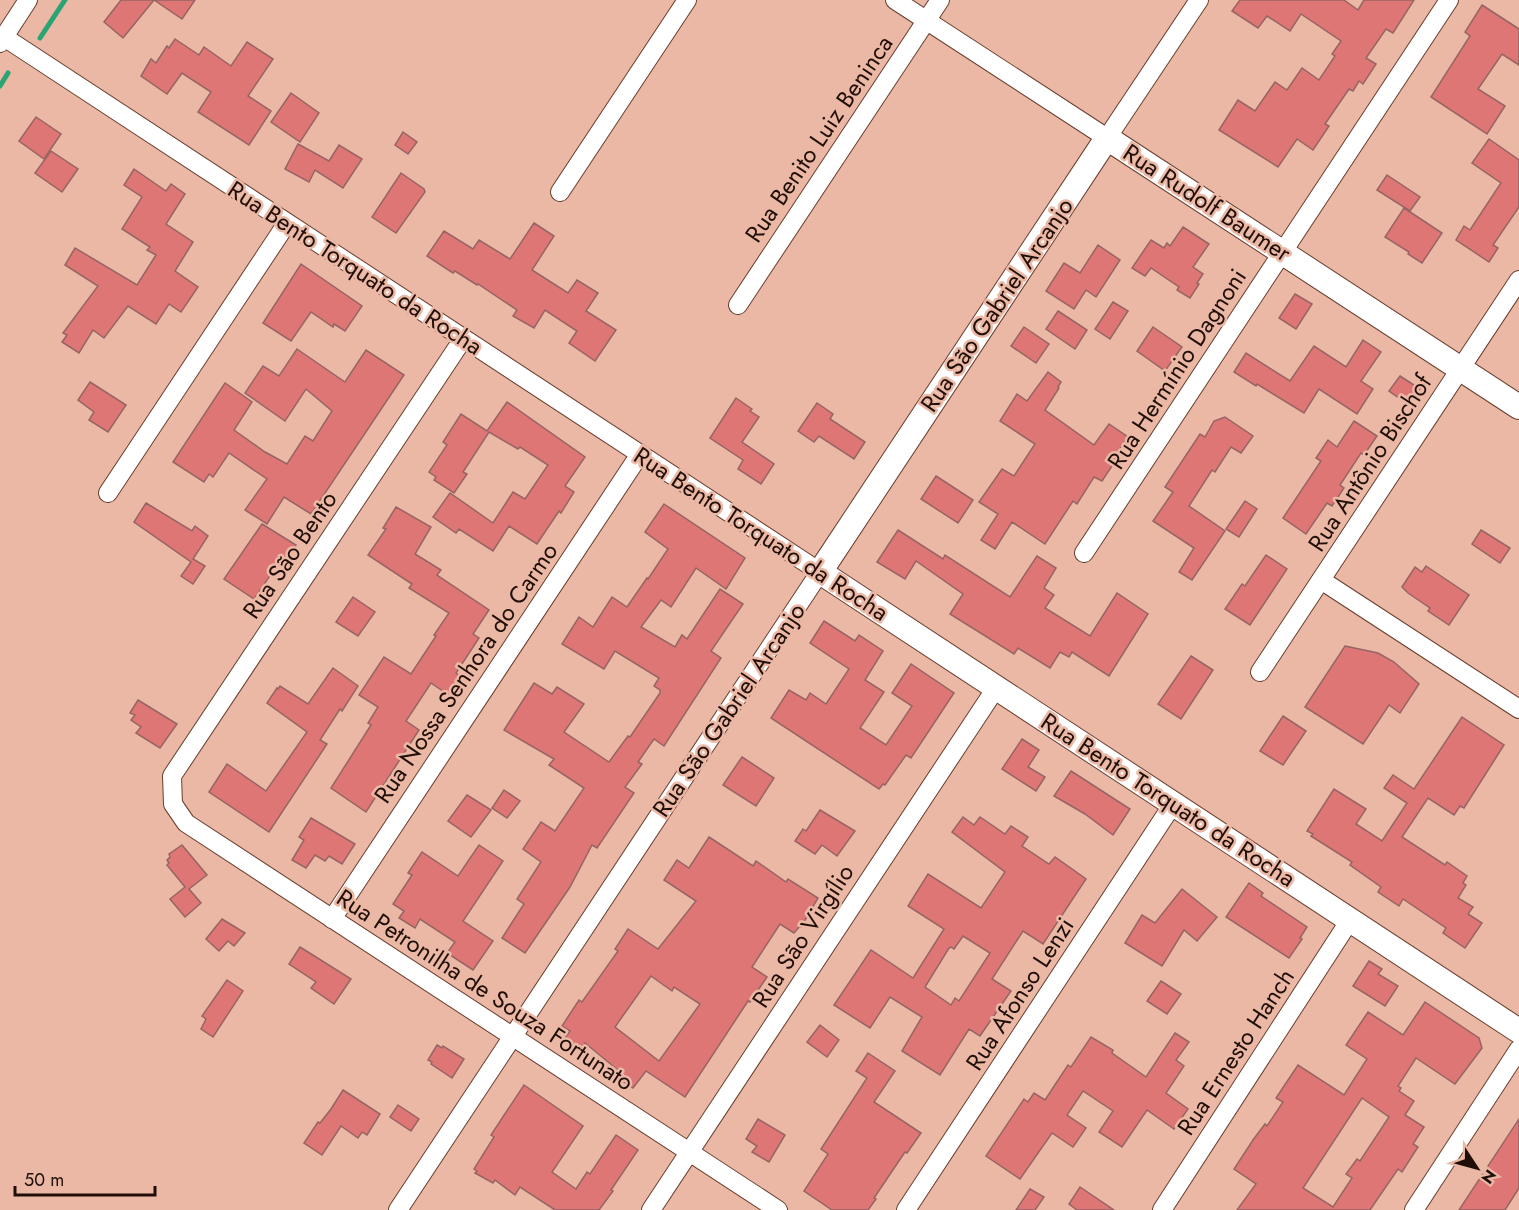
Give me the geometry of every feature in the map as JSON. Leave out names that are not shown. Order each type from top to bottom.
[{"type":"street","points":[[2,40],[28,0]]},
{"type":"street","points":[[560,192],[687,0]]},
{"type":"street","name":"Rua Rudolf Baumer","points":[[895,0],[1519,407]]},
{"type":"street","name":"Rua Benito Luiz Beninca","points":[[738,305],[940,0]]},
{"type":"street","name":"Rua São Gabriel Arcanjo","points":[[398,1210],[1199,0]]},
{"type":"street","name":"Rua Hermínio Dagnoni","points":[[1084,553],[1449,0]]},
{"type":"street","name":"Rua Bento Torquato da Rocha","points":[[2,40],[287,223],[1519,1030]]},
{"type":"street","points":[[108,493],[287,223]]},
{"type":"street","name":"Rua Antônio Bischof","points":[[1260,672],[1519,280]]},
{"type":"street","name":"Rua São Bento","points":[[173,804],[172,776],[463,339]]},
{"type":"street","name":"Rua Nossa Senhora do Carmo","points":[[332,919],[640,454]]},
{"type":"street","points":[[1321,580],[1519,710]]},
{"type":"street","name":"Rua São Virgílio","points":[[651,1210],[996,688]]},
{"type":"street","name":"Rua Petronilha de Souza Fortunato","points":[[173,804],[186,823],[778,1210]]},
{"type":"street","name":"Rua Afonso Lenzi","points":[[906,1210],[1173,804]]},
{"type":"street","name":"Rua Ernesto Hanch","points":[[1162,1210],[1350,920]]},
{"type":"street","points":[[1414,1210],[1519,1049]]},
{"type":"building","points":[[121,0],[154,0],[123,38],[104,22]]},
{"type":"building","points":[[154,0],[195,0],[182,19]]},
{"type":"building","points":[[1240,0],[1344,0],[1358,10],[1364,0],[1414,0],[1393,33],[1386,29],[1366,58],[1376,64],[1363,84],[1359,81],[1353,91],[1349,89],[1325,124],[1329,126],[1313,150],[1297,139],[1278,167],[1219,130],[1238,100],[1255,111],[1275,82],[1287,90],[1302,68],[1319,80],[1335,56],[1332,54],[1341,41],[1301,14],[1290,31],[1267,16],[1258,28],[1232,11]]},
{"type":"building","points":[[1482,5],[1519,29],[1519,65],[1502,54],[1478,89],[1505,106],[1487,134],[1431,97],[1470,36],[1465,32]]},
{"type":"building","points":[[175,39],[199,55],[204,47],[231,66],[247,42],[273,59],[248,96],[271,111],[249,145],[198,112],[211,92],[182,73],[167,94],[141,76],[151,59],[156,63],[167,46],[169,48]]},
{"type":"building","points":[[291,93],[319,113],[300,142],[271,122]]},
{"type":"building","points":[[36,117],[61,134],[44,159],[19,141]]},
{"type":"building","points":[[403,132],[417,142],[408,154],[395,145]]},
{"type":"building","points":[[1489,139],[1519,160],[1519,207],[1493,245],[1498,248],[1489,262],[1456,240],[1464,226],[1470,230],[1501,183],[1472,163]]},
{"type":"building","points":[[298,144],[329,161],[339,145],[362,159],[343,188],[315,170],[309,182],[285,169]]},
{"type":"building","points":[[51,151],[78,169],[62,192],[35,173]]},
{"type":"building","points":[[134,169],[166,191],[171,184],[185,194],[166,224],[193,242],[175,271],[198,287],[181,312],[169,304],[156,324],[128,306],[104,338],[93,330],[79,353],[62,342],[67,335],[63,333],[98,286],[65,265],[75,248],[137,285],[156,255],[147,250],[150,247],[122,229],[142,197],[124,185]]},
{"type":"building","points":[[401,173],[425,192],[396,233],[372,217]]},
{"type":"building","points":[[1387,175],[1420,197],[1410,211],[1377,190]]},
{"type":"building","points":[[1404,208],[1442,233],[1422,263],[1385,237]]},
{"type":"building","points":[[534,223],[554,236],[532,270],[568,293],[577,280],[598,293],[586,311],[616,330],[595,361],[569,343],[577,331],[545,310],[534,328],[513,316],[517,310],[478,284],[455,271],[453,273],[427,256],[444,231],[473,249],[479,240],[510,259]]},
{"type":"building","points":[[1183,227],[1209,244],[1193,267],[1203,274],[1190,298],[1177,290],[1179,287],[1151,268],[1145,276],[1132,268],[1151,240],[1164,248],[1167,243],[1170,246]]},
{"type":"building","points":[[1098,245],[1120,260],[1096,297],[1086,290],[1074,309],[1046,291],[1064,263],[1080,273]]},
{"type":"building","points":[[301,264],[362,306],[345,331],[334,324],[333,327],[311,312],[291,341],[263,323]]},
{"type":"building","points":[[1295,294],[1312,304],[1296,329],[1279,318]]},
{"type":"building","points":[[1113,302],[1128,311],[1110,339],[1095,329]]},
{"type":"building","points":[[1058,311],[1087,330],[1075,349],[1046,329]]},
{"type":"building","points":[[1024,327],[1049,344],[1036,363],[1011,346]]},
{"type":"building","points":[[1153,327],[1182,347],[1165,371],[1137,351]]},
{"type":"building","points":[[1363,340],[1381,352],[1361,381],[1373,389],[1357,414],[1319,389],[1304,413],[1234,372],[1246,353],[1290,381],[1314,346],[1346,367]]},
{"type":"building","points":[[297,349],[345,382],[366,350],[404,375],[311,514],[284,497],[267,524],[245,510],[267,479],[229,453],[213,477],[209,474],[204,482],[173,462],[225,383],[252,402],[234,430],[265,452],[287,464],[305,436],[313,441],[332,411],[306,389],[285,421],[245,393],[263,366],[279,376]]},
{"type":"building","points":[[1048,372],[1061,382],[1045,410],[1094,445],[1109,424],[1128,437],[1113,458],[1116,460],[1102,481],[1094,477],[1077,504],[1073,501],[1045,544],[1012,522],[995,549],[981,540],[998,514],[979,502],[1002,469],[1014,476],[1035,444],[1000,421],[1017,394],[1027,401]]},
{"type":"building","points":[[1400,376],[1420,389],[1409,405],[1389,391]]},
{"type":"building","points":[[90,382],[126,405],[108,432],[89,420],[94,412],[78,400]]},
{"type":"building","points":[[736,398],[759,417],[742,442],[774,464],[761,484],[738,469],[743,460],[710,438]]},
{"type":"building","points":[[507,402],[585,457],[565,486],[574,492],[537,544],[509,526],[493,551],[459,529],[456,533],[433,517],[450,493],[493,523],[513,492],[525,499],[548,465],[520,447],[518,449],[489,432],[463,472],[467,474],[454,493],[434,480],[436,477],[429,472],[447,445],[443,442],[461,414],[487,431]]},
{"type":"building","points":[[817,403],[833,414],[830,419],[865,442],[854,459],[819,436],[814,442],[798,431]]},
{"type":"building","points":[[1225,417],[1253,436],[1241,453],[1231,447],[1215,472],[1212,470],[1189,506],[1225,531],[1192,580],[1179,572],[1194,548],[1153,521],[1173,492],[1165,487],[1200,434],[1205,437],[1214,421]]},
{"type":"building","points":[[1354,421],[1377,436],[1364,455],[1361,453],[1340,485],[1344,488],[1332,506],[1327,503],[1306,534],[1283,518],[1321,461],[1316,458],[1328,440],[1337,447]]},
{"type":"building","points":[[936,476],[973,500],[958,523],[921,499]]},
{"type":"building","points":[[1245,501],[1257,509],[1239,537],[1226,529]]},
{"type":"building","points":[[146,503],[192,531],[195,526],[208,536],[193,559],[205,566],[193,584],[181,576],[191,562],[134,522]]},
{"type":"building","points":[[664,504],[745,558],[726,589],[696,568],[671,607],[661,600],[641,627],[675,647],[682,635],[687,639],[720,589],[743,604],[711,651],[721,658],[664,746],[654,739],[638,762],[642,764],[625,787],[634,793],[597,848],[592,845],[570,887],[525,953],[502,938],[524,904],[517,899],[541,862],[523,849],[541,822],[555,831],[584,788],[549,765],[554,759],[504,730],[534,683],[552,694],[557,687],[584,704],[564,732],[609,762],[628,736],[630,737],[660,693],[660,690],[654,686],[659,678],[615,651],[604,669],[562,644],[579,617],[593,627],[612,597],[627,607],[648,579],[668,549],[645,532]]},
{"type":"building","points":[[396,507],[431,527],[415,554],[441,570],[437,575],[489,610],[473,634],[479,638],[456,673],[465,680],[453,698],[431,683],[406,721],[419,730],[366,812],[331,788],[371,725],[368,723],[378,707],[359,695],[384,657],[411,674],[449,613],[409,588],[412,584],[368,555],[386,529],[383,528]]},
{"type":"building","points":[[262,524],[296,545],[282,567],[278,564],[254,599],[224,579]]},
{"type":"building","points":[[898,530],[943,559],[945,555],[1010,597],[1037,556],[1056,568],[1044,588],[1054,595],[1045,608],[1090,636],[1117,593],[1148,614],[1109,676],[1072,652],[1069,657],[1060,652],[1050,668],[1018,648],[1014,654],[950,614],[963,594],[916,561],[905,579],[877,562]]},
{"type":"building","points":[[1481,530],[1510,548],[1500,563],[1472,544]]},
{"type":"building","points":[[1266,555],[1287,569],[1250,625],[1225,609],[1242,584],[1245,586]]},
{"type":"building","points":[[1426,566],[1469,595],[1449,625],[1428,611],[1430,608],[1402,587],[1415,567],[1422,572]]},
{"type":"building","points":[[353,597],[375,612],[358,636],[336,622]]},
{"type":"building","points":[[824,621],[855,641],[859,635],[883,651],[865,680],[884,692],[860,728],[886,745],[912,706],[892,693],[911,664],[954,693],[911,758],[906,755],[885,785],[883,784],[879,789],[771,718],[789,690],[806,700],[810,693],[826,704],[849,669],[810,643]]},
{"type":"building","points":[[1345,646],[1378,653],[1394,662],[1419,684],[1400,713],[1389,705],[1363,744],[1305,707]]},
{"type":"building","points":[[1191,656],[1213,670],[1181,719],[1158,704]]},
{"type":"building","points":[[333,668],[358,686],[320,740],[327,744],[269,832],[209,792],[227,764],[266,791],[307,732],[267,703],[280,686],[308,704]]},
{"type":"building","points":[[138,700],[177,724],[160,748],[136,733],[141,727],[131,720],[135,715],[130,713]]},
{"type":"building","points":[[1283,716],[1306,731],[1283,765],[1260,751]]},
{"type":"building","points":[[1462,717],[1504,745],[1464,808],[1460,806],[1454,815],[1428,798],[1402,837],[1445,865],[1447,862],[1467,876],[1463,883],[1466,885],[1458,898],[1473,907],[1468,914],[1482,923],[1465,948],[1443,933],[1446,928],[1403,899],[1399,906],[1378,892],[1381,887],[1350,865],[1352,862],[1311,836],[1313,834],[1307,831],[1334,789],[1366,809],[1356,824],[1382,841],[1407,803],[1384,788],[1393,775],[1414,789]]},
{"type":"building","points":[[1022,739],[1039,750],[1028,767],[1045,777],[1036,791],[1002,769]]},
{"type":"building","points":[[742,757],[774,778],[756,806],[723,785]]},
{"type":"building","points":[[1071,771],[1130,809],[1113,835],[1085,814],[1054,796]]},
{"type":"building","points":[[504,790],[520,801],[507,818],[492,808]]},
{"type":"building","points":[[467,795],[491,810],[471,837],[448,821]]},
{"type":"building","points":[[820,810],[855,831],[837,856],[822,845],[815,854],[795,841],[803,829],[806,831]]},
{"type":"building","points":[[963,817],[974,825],[980,817],[1005,834],[1011,826],[1028,837],[1022,846],[1049,864],[1055,857],[1086,879],[1043,944],[1023,931],[992,979],[1011,991],[980,1036],[969,1029],[940,1075],[902,1051],[922,1017],[890,997],[870,1028],[834,1005],[871,950],[913,978],[944,929],[908,906],[928,874],[981,908],[1005,872],[952,832]],"holes":[[[963,936],[990,953],[959,1001],[955,998],[951,1005],[925,987],[949,948],[954,949]]]},
{"type":"building","points":[[311,818],[355,844],[342,864],[329,856],[325,861],[315,855],[306,868],[292,860],[304,840],[299,837]]},
{"type":"building","points":[[709,837],[753,866],[756,861],[786,882],[788,879],[818,898],[801,927],[794,933],[780,924],[752,967],[767,977],[750,1002],[748,1001],[685,1097],[646,1071],[633,1088],[615,1076],[619,1071],[585,1043],[581,1049],[565,1038],[570,1031],[562,1026],[579,1000],[582,1002],[618,951],[615,949],[628,929],[658,949],[696,901],[664,880],[677,860],[689,868]],"holes":[[[651,976],[672,991],[674,987],[700,1004],[659,1061],[615,1027]]]},
{"type":"building","points":[[182,845],[207,875],[189,889],[201,903],[185,917],[170,899],[185,887],[167,865],[169,854]]},
{"type":"building","points":[[479,845],[503,861],[463,921],[493,941],[473,970],[447,953],[455,942],[420,919],[415,928],[399,918],[404,911],[393,904],[412,875],[408,873],[422,852],[458,876]]},
{"type":"building","points":[[1249,883],[1263,893],[1261,896],[1307,927],[1289,958],[1226,917]]},
{"type":"building","points":[[1182,889],[1217,917],[1197,941],[1184,930],[1162,966],[1125,943],[1142,915],[1155,923]]},
{"type":"building","points":[[222,919],[245,933],[234,946],[228,941],[219,951],[206,939]]},
{"type":"building","points":[[300,947],[351,979],[334,1004],[311,988],[316,982],[289,964]]},
{"type":"building","points":[[1369,961],[1382,969],[1378,974],[1398,986],[1385,1006],[1353,986]]},
{"type":"building","points":[[227,980],[243,991],[213,1037],[201,1029],[206,1019],[202,1016]]},
{"type":"building","points":[[1161,981],[1181,994],[1167,1014],[1147,1001]]},
{"type":"building","points":[[1425,1002],[1479,1038],[1482,1048],[1455,1084],[1416,1058],[1398,1086],[1401,1088],[1399,1091],[1414,1101],[1405,1115],[1424,1127],[1413,1144],[1418,1147],[1402,1172],[1398,1169],[1370,1210],[1237,1210],[1256,1184],[1234,1169],[1283,1102],[1276,1098],[1298,1065],[1344,1095],[1367,1059],[1346,1045],[1368,1012],[1403,1035]],"holes":[[[1362,1098],[1389,1117],[1360,1161],[1357,1159],[1346,1174],[1352,1178],[1333,1207],[1303,1188]]]},
{"type":"building","points":[[820,1025],[839,1040],[827,1057],[807,1042]]},
{"type":"building","points":[[1175,1033],[1189,1042],[1176,1060],[1184,1066],[1166,1093],[1188,1109],[1174,1129],[1147,1110],[1122,1147],[1099,1132],[1113,1111],[1083,1091],[1067,1115],[1086,1128],[1073,1147],[1052,1133],[1020,1179],[986,1156],[1024,1099],[1028,1102],[1034,1093],[1045,1100],[1068,1065],[1071,1067],[1091,1037],[1113,1050],[1112,1053],[1146,1077]]},
{"type":"building","points":[[437,1045],[442,1048],[443,1046],[464,1059],[452,1078],[428,1060]]},
{"type":"building","points":[[868,1053],[895,1071],[874,1102],[921,1133],[907,1153],[905,1152],[868,1210],[832,1210],[804,1191],[828,1154],[821,1149],[867,1078],[856,1071]]},
{"type":"building","points":[[524,1085],[583,1126],[552,1172],[576,1189],[587,1172],[590,1174],[616,1135],[638,1150],[599,1210],[555,1210],[520,1187],[515,1195],[495,1180],[493,1183],[475,1173],[477,1171],[474,1169],[494,1137],[491,1135]]},
{"type":"building","points":[[343,1090],[380,1114],[367,1135],[362,1132],[358,1138],[341,1126],[322,1155],[304,1143]]},
{"type":"building","points":[[398,1105],[419,1119],[411,1131],[390,1117]]},
{"type":"building","points":[[758,1119],[785,1135],[769,1162],[752,1152],[757,1146],[746,1139]]},
{"type":"building","points":[[1519,1119],[1519,1188],[1505,1210],[1459,1210]]},
{"type":"building","points":[[1080,1187],[1114,1210],[1077,1210],[1069,1204]]},
{"type":"building","points":[[1030,1189],[1044,1197],[1035,1210],[1016,1210]]},
{"type":"waterway","points":[[40,38],[65,0]]},
{"type":"waterway","points":[[0,86],[8,73]]}]
